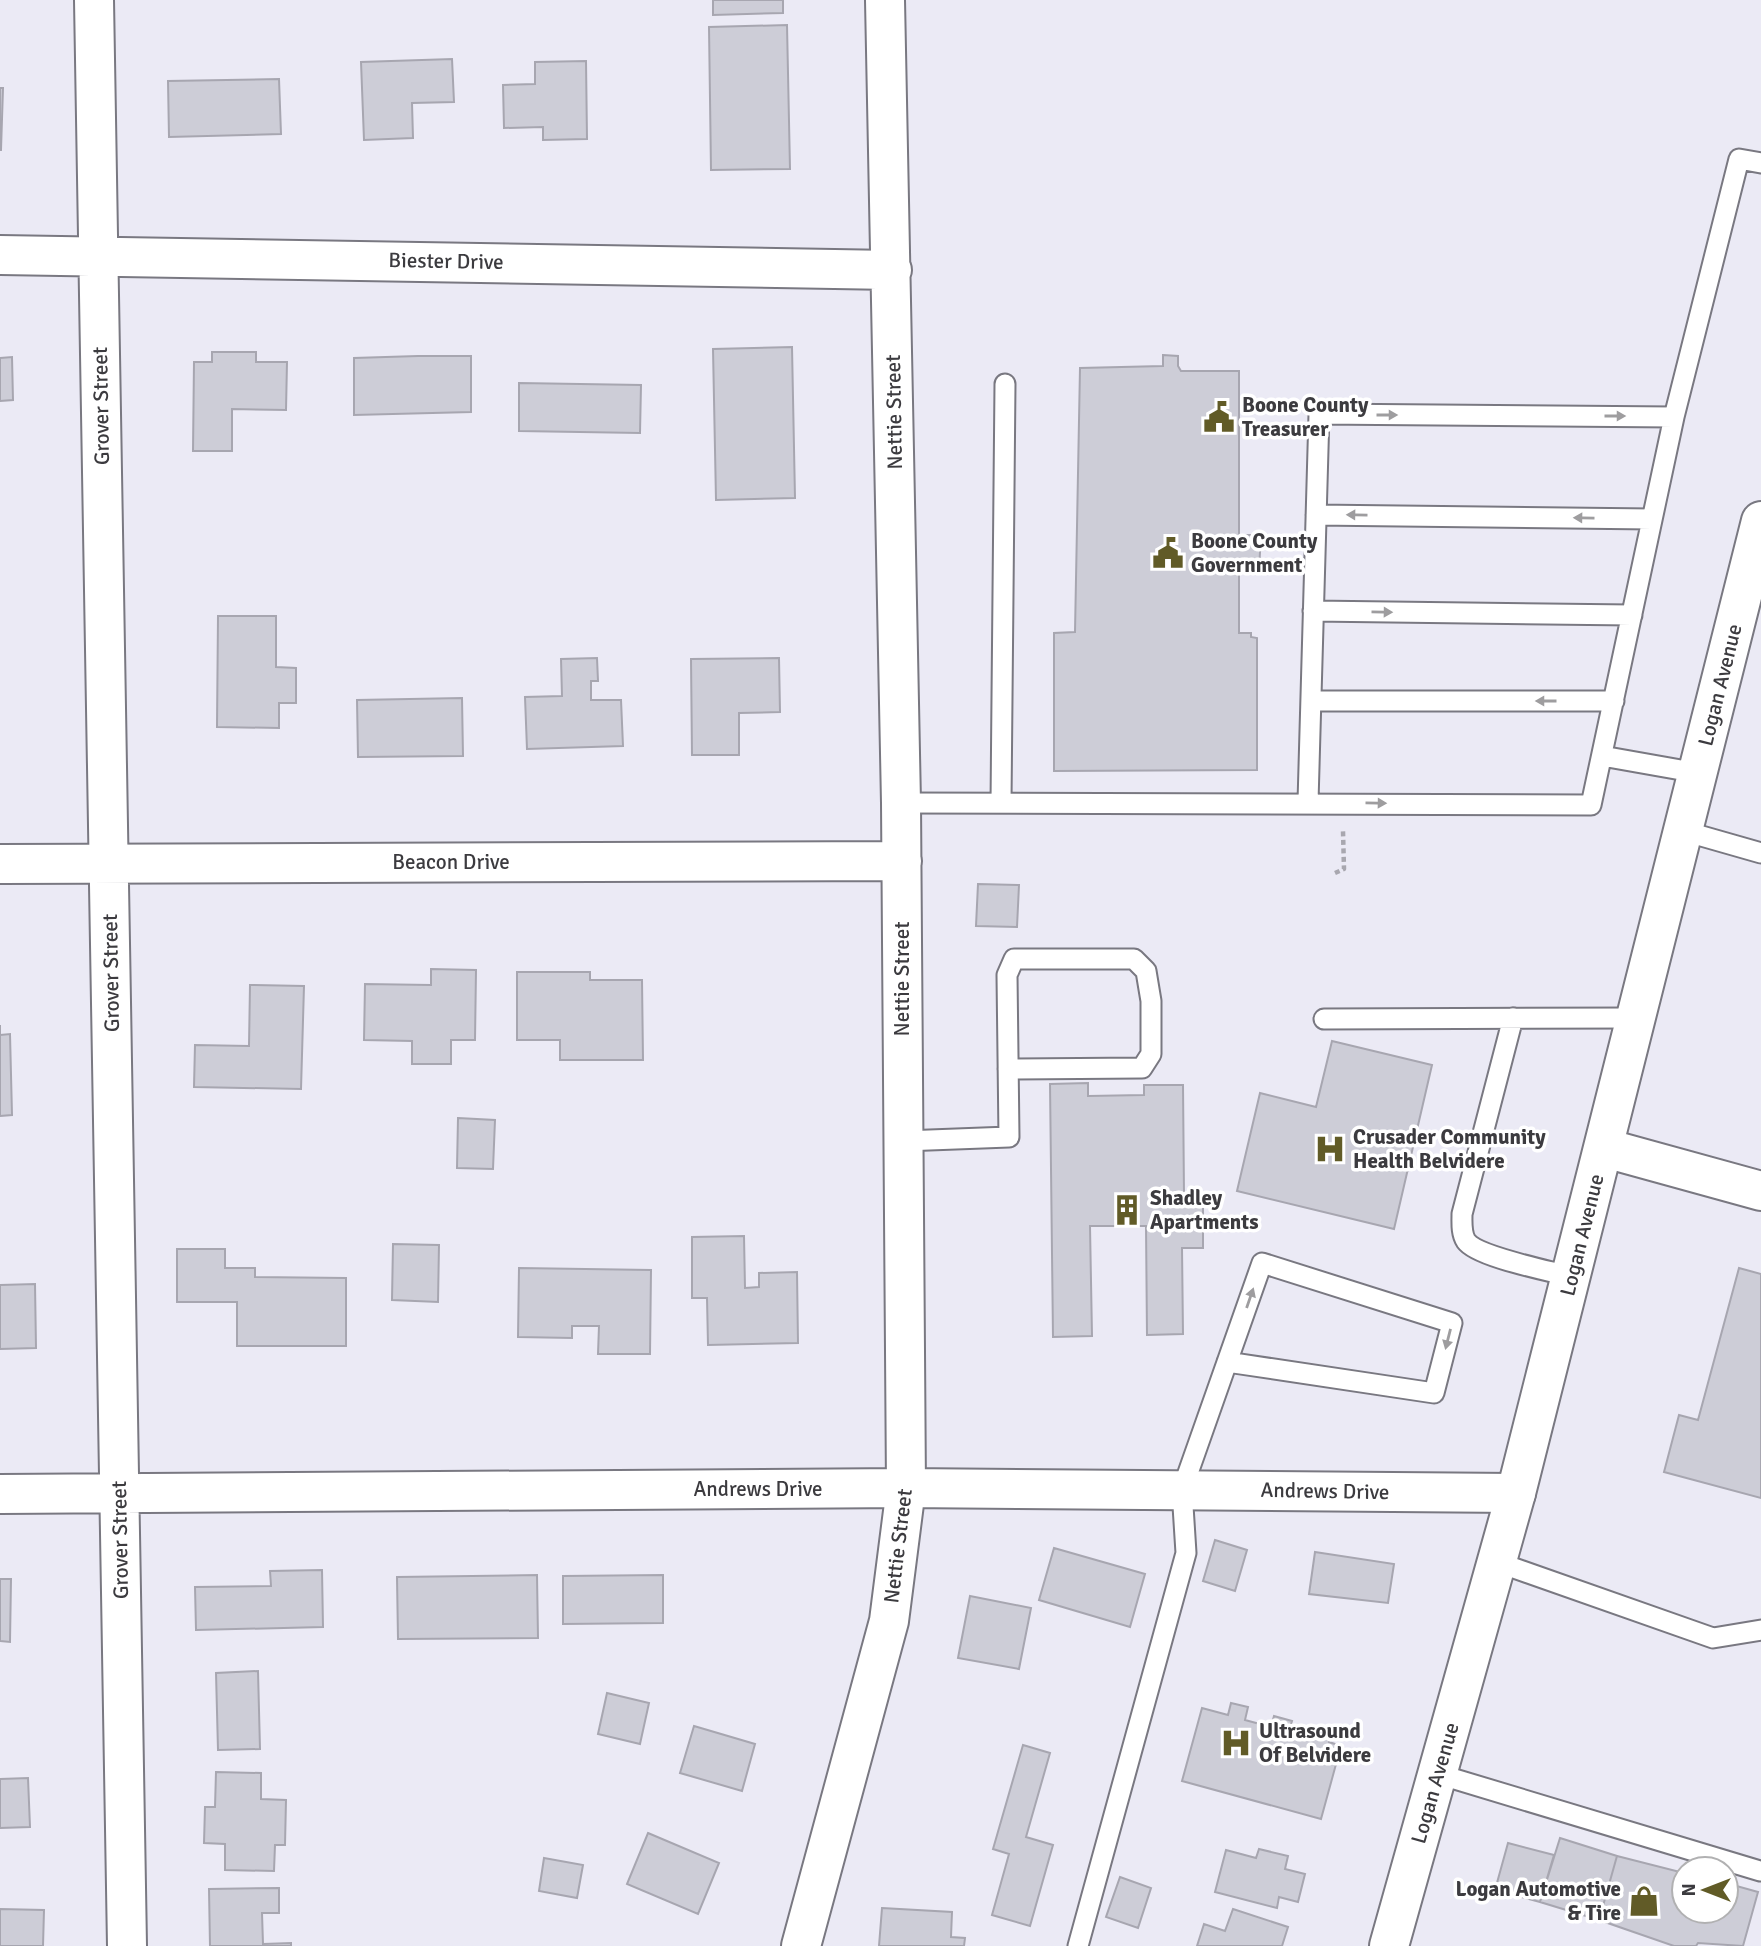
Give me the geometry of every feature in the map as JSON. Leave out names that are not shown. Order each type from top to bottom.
[{"type":"street","name":"Grover Street","points":[[94,0],[127,1946]]},
{"type":"street","name":"Nettie Street","points":[[801,1946],[889,1621],[906,1488],[902,861],[885,0]]},
{"type":"street","name":"Biester Drive","points":[[0,255],[892,270]]},
{"type":"street","name":"Logan Avenue","points":[[1389,1946],[1516,1493],[1760,531]]},
{"type":"street","name":"Beacon Drive","points":[[0,864],[902,861]]},
{"type":"street","points":[[1605,1148],[1761,1191]]},
{"type":"street","name":"Andrews Drive","points":[[0,1494],[906,1488],[1516,1493]]},
{"type":"lane","points":[[901,803],[1308,802],[1591,805],[1674,417],[1739,159],[1761,163]]},
{"type":"lane","points":[[1001,803],[1005,384]]},
{"type":"lane","points":[[1308,802],[1319,414],[1674,417]]},
{"type":"lane","points":[[1316,514],[1652,519]]},
{"type":"lane","points":[[1314,611],[1632,615]]},
{"type":"lane","points":[[1311,701],[1614,701]]},
{"type":"lane","points":[[1602,756],[1698,773]]},
{"type":"lane","points":[[1684,831],[1761,853]]},
{"type":"lane","points":[[904,1141],[1009,1137],[1008,1069],[1007,975],[1014,959],[1134,959],[1146,971],[1151,1002],[1151,1054],[1142,1068],[1008,1069]]},
{"type":"lane","points":[[1513,1018],[1462,1214],[1462,1229],[1466,1241],[1483,1251],[1572,1277]]},
{"type":"lane","points":[[1324,1019],[1637,1018]]},
{"type":"lane","points":[[1079,1946],[1186,1553],[1182,1490],[1227,1362],[1262,1263],[1452,1323],[1434,1392],[1227,1362]]},
{"type":"lane","points":[[1497,1562],[1713,1638],[1761,1630]]},
{"type":"lane","points":[[1438,1774],[1760,1871]]},
{"type":"path","points":[[1335,873],[1344,869],[1342,839]]},
{"type":"building","points":[[713,0],[783,0],[783,13],[713,15]]},
{"type":"building","points":[[787,25],[790,169],[711,170],[709,27]]},
{"type":"building","points":[[452,59],[454,102],[412,103],[413,138],[364,140],[361,62]]},
{"type":"building","points":[[586,61],[587,139],[543,140],[543,127],[504,128],[503,85],[535,84],[535,62]]},
{"type":"building","points":[[279,79],[281,134],[169,137],[168,81]]},
{"type":"building","points":[[0,88],[3,88],[1,150],[0,150]]},
{"type":"building","points":[[792,347],[795,498],[716,500],[713,349]]},
{"type":"building","points":[[212,352],[256,352],[256,362],[287,362],[286,410],[232,409],[232,451],[193,451],[194,362],[212,362]]},
{"type":"building","name":"Boone County Government","points":[[1163,355],[1178,356],[1181,371],[1239,371],[1239,535],[1261,535],[1259,570],[1239,571],[1239,633],[1251,633],[1251,637],[1257,638],[1257,770],[1054,771],[1054,633],[1075,632],[1080,368],[1163,366]]},
{"type":"building","points":[[471,356],[471,412],[354,415],[354,358]]},
{"type":"building","points":[[12,357],[13,400],[0,401],[0,358]]},
{"type":"building","points":[[519,383],[641,385],[640,433],[519,431]]},
{"type":"building","points":[[218,616],[276,616],[276,667],[296,668],[296,703],[279,703],[279,728],[217,727]]},
{"type":"building","points":[[597,658],[598,681],[591,681],[591,700],[621,700],[623,746],[527,749],[525,697],[562,696],[561,659]]},
{"type":"building","points":[[779,658],[780,712],[739,713],[739,755],[692,755],[691,659]]},
{"type":"building","points":[[462,698],[463,756],[358,757],[357,700]]},
{"type":"building","points":[[978,884],[1019,885],[1017,927],[976,926]]},
{"type":"building","points":[[431,969],[476,970],[475,1040],[451,1040],[451,1064],[412,1064],[412,1041],[364,1040],[365,984],[431,985]]},
{"type":"building","points":[[517,972],[590,972],[590,980],[642,980],[643,1060],[560,1060],[560,1040],[517,1040]]},
{"type":"building","points":[[250,985],[304,986],[301,1089],[194,1087],[195,1045],[249,1046]]},
{"type":"building","points":[[10,1034],[12,1115],[0,1116],[0,1035]]},
{"type":"building","name":"Crusader Community Health Belvidere","points":[[1332,1041],[1432,1065],[1394,1229],[1237,1191],[1260,1093],[1316,1107]]},
{"type":"building","name":"Shadley Apartments","points":[[1088,1083],[1088,1096],[1144,1095],[1144,1085],[1183,1085],[1184,1194],[1203,1194],[1203,1248],[1182,1248],[1183,1334],[1147,1335],[1146,1226],[1090,1226],[1092,1336],[1053,1337],[1050,1084]]},
{"type":"building","points":[[458,1118],[495,1120],[493,1169],[457,1168]]},
{"type":"building","points":[[744,1236],[745,1288],[759,1287],[759,1273],[797,1272],[798,1343],[708,1345],[707,1298],[692,1298],[692,1237]]},
{"type":"building","points":[[393,1244],[439,1245],[438,1302],[392,1300]]},
{"type":"building","points":[[177,1249],[225,1249],[225,1268],[255,1268],[255,1277],[346,1278],[346,1346],[237,1346],[237,1302],[177,1302]]},
{"type":"building","points":[[519,1268],[651,1270],[650,1354],[598,1354],[599,1326],[572,1326],[572,1338],[518,1337]]},
{"type":"building","points":[[1739,1268],[1761,1274],[1761,1498],[1664,1472],[1679,1415],[1698,1420]]},
{"type":"building","points":[[35,1284],[36,1348],[0,1349],[0,1285]]},
{"type":"building","points":[[1215,1540],[1247,1550],[1235,1591],[1203,1581]]},
{"type":"building","points":[[1054,1548],[1145,1574],[1130,1627],[1039,1600]]},
{"type":"building","points":[[1315,1552],[1394,1564],[1388,1603],[1309,1594]]},
{"type":"building","points":[[322,1570],[323,1627],[196,1630],[195,1587],[271,1586],[270,1571]]},
{"type":"building","points":[[537,1575],[538,1638],[398,1639],[397,1577]]},
{"type":"building","points":[[663,1575],[663,1623],[563,1624],[563,1576]]},
{"type":"building","points":[[0,1579],[11,1579],[10,1642],[0,1641]]},
{"type":"building","points":[[970,1596],[1031,1608],[1019,1669],[958,1658]]},
{"type":"building","points":[[258,1671],[260,1749],[218,1750],[216,1673]]},
{"type":"building","points":[[607,1693],[649,1703],[640,1744],[598,1734]]},
{"type":"building","points":[[1231,1703],[1248,1707],[1245,1720],[1271,1727],[1274,1716],[1292,1721],[1289,1731],[1313,1737],[1315,1733],[1330,1737],[1329,1742],[1341,1746],[1321,1819],[1182,1781],[1202,1708],[1228,1715]]},
{"type":"building","points":[[694,1726],[755,1744],[742,1791],[680,1773]]},
{"type":"building","points":[[1023,1745],[1050,1753],[1026,1837],[1053,1845],[1030,1926],[992,1915],[1009,1854],[993,1849]]},
{"type":"building","points":[[216,1772],[261,1773],[261,1799],[286,1800],[285,1845],[275,1845],[274,1871],[225,1870],[225,1844],[204,1843],[205,1807],[215,1807]]},
{"type":"building","points":[[28,1778],[30,1827],[0,1828],[0,1779]]},
{"type":"building","points":[[648,1833],[719,1863],[698,1914],[627,1884]]},
{"type":"building","points":[[1560,1838],[1617,1856],[1599,1920],[1540,1902]]},
{"type":"building","points":[[1508,1843],[1554,1855],[1540,1902],[1495,1890]]},
{"type":"building","points":[[1259,1849],[1288,1856],[1285,1869],[1305,1874],[1298,1902],[1279,1897],[1277,1908],[1215,1892],[1226,1850],[1256,1858]]},
{"type":"building","name":"Logan Automotive & Tire","points":[[1617,1856],[1670,1869],[1670,1925],[1740,1925],[1740,1887],[1758,1892],[1743,1946],[1698,1943],[1696,1946],[1674,1946],[1599,1920]]},
{"type":"building","points":[[544,1858],[583,1865],[577,1898],[539,1891]]},
{"type":"building","points":[[1120,1877],[1151,1888],[1138,1928],[1106,1917]]},
{"type":"building","points":[[279,1888],[279,1913],[262,1913],[263,1944],[291,1943],[291,1946],[210,1946],[209,1889]]},
{"type":"building","points":[[882,1908],[952,1912],[951,1937],[965,1938],[964,1946],[879,1946]]},
{"type":"building","points":[[0,1909],[44,1910],[43,1946],[0,1946]]},
{"type":"building","points":[[1233,1909],[1288,1927],[1282,1946],[1197,1946],[1204,1924],[1225,1931]]},
{"type":"place","name":"Boone County Treasurer","points":[[1219,417]]},
{"type":"place","name":"Boone County Government","points":[[1168,553]]},
{"type":"place","name":"Crusader Community Health Belvidere","points":[[1330,1149]]},
{"type":"place","name":"Shadley Apartments","points":[[1127,1210]]},
{"type":"place","name":"Ultrasound Of Belvidere","points":[[1236,1743]]},
{"type":"place","name":"Logan Automotive & Tire","points":[[1644,1901]]}]
